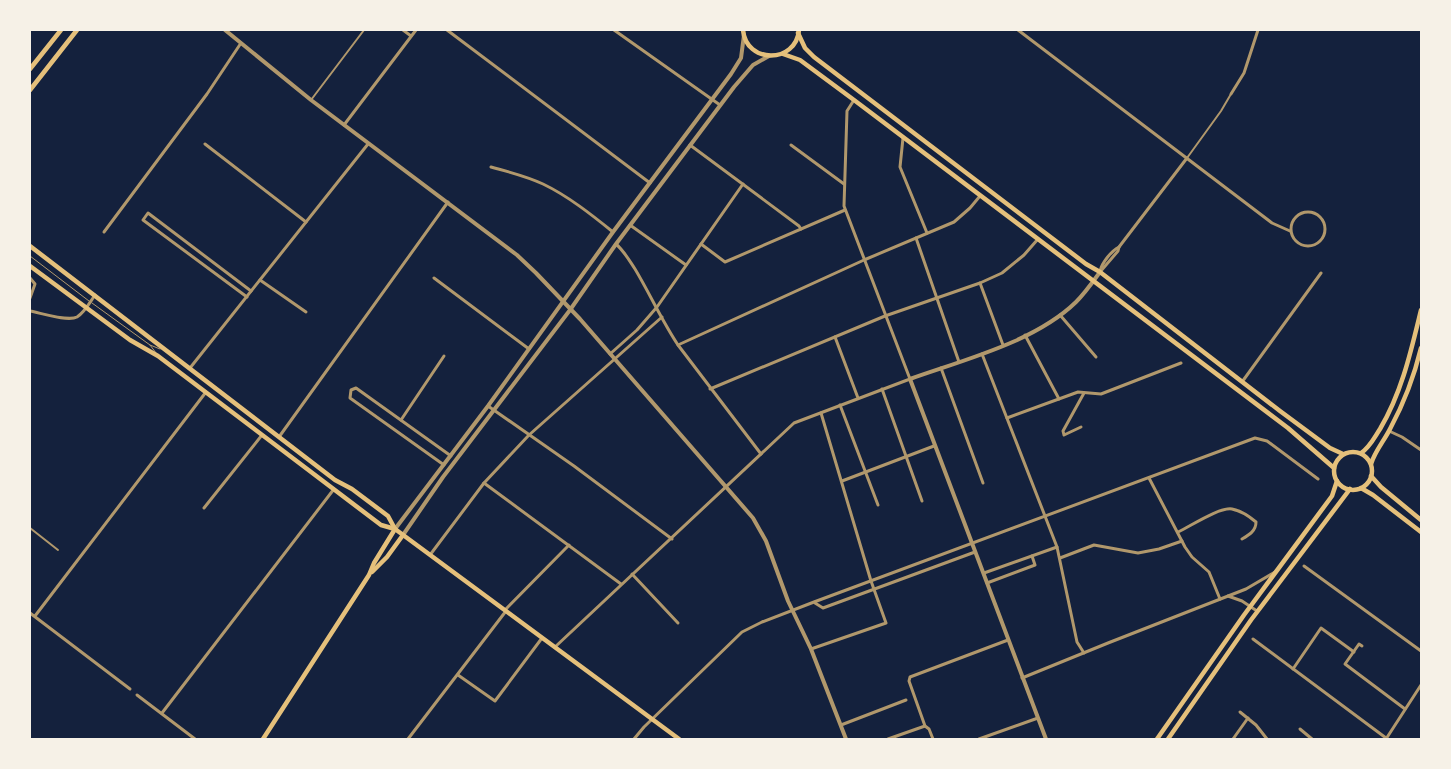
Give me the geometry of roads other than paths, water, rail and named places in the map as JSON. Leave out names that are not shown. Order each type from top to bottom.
[{"type":"main road","points":[[30,70],[61,30]]},
{"type":"main road","points":[[30,90],[76,30]]},
{"type":"main road","points":[[743,32],[746,42],[756,52],[769,56],[783,54],[800,60],[1288,428],[1334,468]]},
{"type":"main road","points":[[783,54],[793,46],[798,32]]},
{"type":"main road","points":[[798,32],[805,48],[820,61],[1323,443],[1343,454]]},
{"type":"main road","points":[[30,246],[335,480],[352,489],[388,516],[395,529]]},
{"type":"main road","points":[[30,266],[130,340],[158,356],[381,525],[395,529],[679,739]]},
{"type":"main road","points":[[1361,453],[1371,444],[1396,398],[1408,363],[1421,310]]},
{"type":"main road","points":[[1337,481],[1342,486],[1350,489],[1361,488],[1367,483],[1371,476],[1371,464],[1413,380],[1421,348]]},
{"type":"main road","points":[[1157,739],[1332,496],[1337,481],[1334,468],[1337,460],[1343,454],[1351,452],[1361,453],[1371,464]]},
{"type":"main road","points":[[1371,476],[1381,487],[1421,520]]},
{"type":"main road","points":[[335,480],[343,496]]},
{"type":"main road","points":[[1361,488],[1421,532]]},
{"type":"main road","points":[[1168,739],[1258,612],[1350,489]]},
{"type":"main road","points":[[370,575],[374,562],[395,529]]},
{"type":"main road","points":[[263,739],[370,575],[403,535]]},
{"type":"street","points":[[225,30],[343,125],[517,255],[616,359],[753,518],[811,649],[846,739]]},
{"type":"street","points":[[311,100],[364,30]]},
{"type":"street","points":[[403,30],[411,36]]},
{"type":"street","points":[[343,125],[416,30]]},
{"type":"street","points":[[447,30],[650,183]]},
{"type":"street","points":[[614,30],[720,105]]},
{"type":"street","points":[[1018,30],[1272,223],[1290,231],[1294,240],[1303,246],[1318,243],[1322,239],[1325,230],[1319,216],[1310,212],[1299,214],[1295,217],[1290,226],[1290,231]]},
{"type":"street","points":[[555,647],[794,423],[882,389],[982,354],[1025,335],[1060,315],[1075,303],[1118,251],[1221,111],[1244,72],[1258,30]]},
{"type":"street","points":[[395,529],[488,406],[564,303],[613,232],[738,65],[743,49],[743,32]]},
{"type":"street","points":[[104,232],[208,94],[241,43]]},
{"type":"street","points":[[403,535],[443,477],[495,411],[720,105],[753,65],[769,56]]},
{"type":"street","points":[[854,100],[847,111],[844,184],[845,210],[1046,739]]},
{"type":"street","points":[[903,137],[900,167],[927,234]]},
{"type":"street","points":[[205,144],[306,222]]},
{"type":"street","points":[[189,369],[368,144]]},
{"type":"street","points":[[690,145],[801,229]]},
{"type":"street","points":[[791,145],[844,184]]},
{"type":"street","points":[[491,167],[521,175],[543,184],[613,232]]},
{"type":"street","points":[[610,354],[657,307],[743,184]]},
{"type":"street","points":[[678,345],[864,260],[954,222],[981,196]]},
{"type":"street","points":[[279,437],[448,202]]},
{"type":"street","points":[[701,244],[725,262],[845,210]]},
{"type":"street","points":[[247,297],[143,220],[148,213],[251,291]]},
{"type":"street","points":[[630,225],[686,265]]},
{"type":"street","points":[[916,238],[960,362]]},
{"type":"street","points":[[710,389],[885,316],[1002,273],[1024,255],[1038,239]]},
{"type":"street","points":[[616,244],[630,262],[678,345],[761,454]]},
{"type":"street","points":[[1242,382],[1321,273]]},
{"type":"street","points":[[30,278],[35,284],[30,298]]},
{"type":"street","points":[[434,278],[530,349]]},
{"type":"street","points":[[260,280],[306,312]]},
{"type":"street","points":[[980,282],[1003,345]]},
{"type":"street","points":[[30,311],[70,319],[78,316],[95,295]]},
{"type":"street","points":[[1060,315],[1096,357]]},
{"type":"street","points":[[430,555],[484,483],[529,435],[662,317]]},
{"type":"street","points":[[1025,335],[1059,399]]},
{"type":"street","points":[[835,337],[858,398]]},
{"type":"street","points":[[982,354],[1057,547],[1077,642],[1084,652]]},
{"type":"street","points":[[401,420],[444,356]]},
{"type":"street","points":[[1007,418],[1078,392],[1101,394],[1181,363]]},
{"type":"street","points":[[941,368],[983,483]]},
{"type":"street","points":[[444,465],[350,398],[351,390],[356,388],[451,456]]},
{"type":"street","points":[[882,389],[922,501]]},
{"type":"street","points":[[35,616],[206,392]]},
{"type":"street","points":[[1081,427],[1064,435],[1063,430],[1084,393]]},
{"type":"street","points":[[488,406],[574,466],[672,539]]},
{"type":"street","points":[[840,406],[878,505]]},
{"type":"street","points":[[811,649],[886,623],[871,581],[821,413]]},
{"type":"street","points":[[1389,431],[1421,450]]},
{"type":"street","points":[[204,508],[262,435]]},
{"type":"street","points":[[634,739],[742,632],[762,622],[814,602],[1255,438],[1267,441],[1318,479]]},
{"type":"street","points":[[841,481],[934,446]]},
{"type":"street","points":[[1149,478],[1192,557],[1209,572],[1220,599]]},
{"type":"street","points":[[484,483],[621,584]]},
{"type":"street","points":[[162,714],[334,489]]},
{"type":"street","points":[[1178,532],[1225,509],[1232,509],[1246,514],[1256,522],[1253,532],[1242,539]]},
{"type":"street","points":[[30,528],[58,550]]},
{"type":"street","points":[[1060,558],[1094,546],[1138,552],[1160,550],[1182,540]]},
{"type":"street","points":[[408,739],[506,611],[569,545]]},
{"type":"street","points":[[984,573],[1057,547]]},
{"type":"street","points":[[814,602],[823,608],[975,552]]},
{"type":"street","points":[[987,583],[1035,565],[1032,556]]},
{"type":"street","points":[[1304,566],[1421,651]]},
{"type":"street","points":[[1022,678],[1254,585],[1279,569]]},
{"type":"street","points":[[632,574],[678,623]]},
{"type":"street","points":[[1227,596],[1239,599],[1258,612]]},
{"type":"street","points":[[30,613],[130,689]]},
{"type":"street","points":[[1293,669],[1321,628],[1354,652]]},
{"type":"street","points":[[458,675],[495,701],[542,638]]},
{"type":"street","points":[[1253,639],[1386,739],[1421,685]]},
{"type":"street","points":[[932,739],[929,729],[925,726],[909,681],[910,677],[1008,640]]},
{"type":"street","points":[[1362,646],[1360,644],[1344,666],[1405,709]]},
{"type":"street","points":[[137,695],[195,739]]},
{"type":"street","points":[[841,725],[906,700]]},
{"type":"street","points":[[1240,712],[1263,732],[1267,739]]},
{"type":"street","points":[[979,739],[1038,718]]},
{"type":"street","points":[[1233,739],[1248,718]]},
{"type":"street","points":[[888,739],[925,726]]},
{"type":"street","points":[[1300,729],[1312,739]]},
{"type":"lane","points":[[30,256],[150,345],[164,350]]},
{"type":"lane","points":[[150,345],[158,356]]}]
